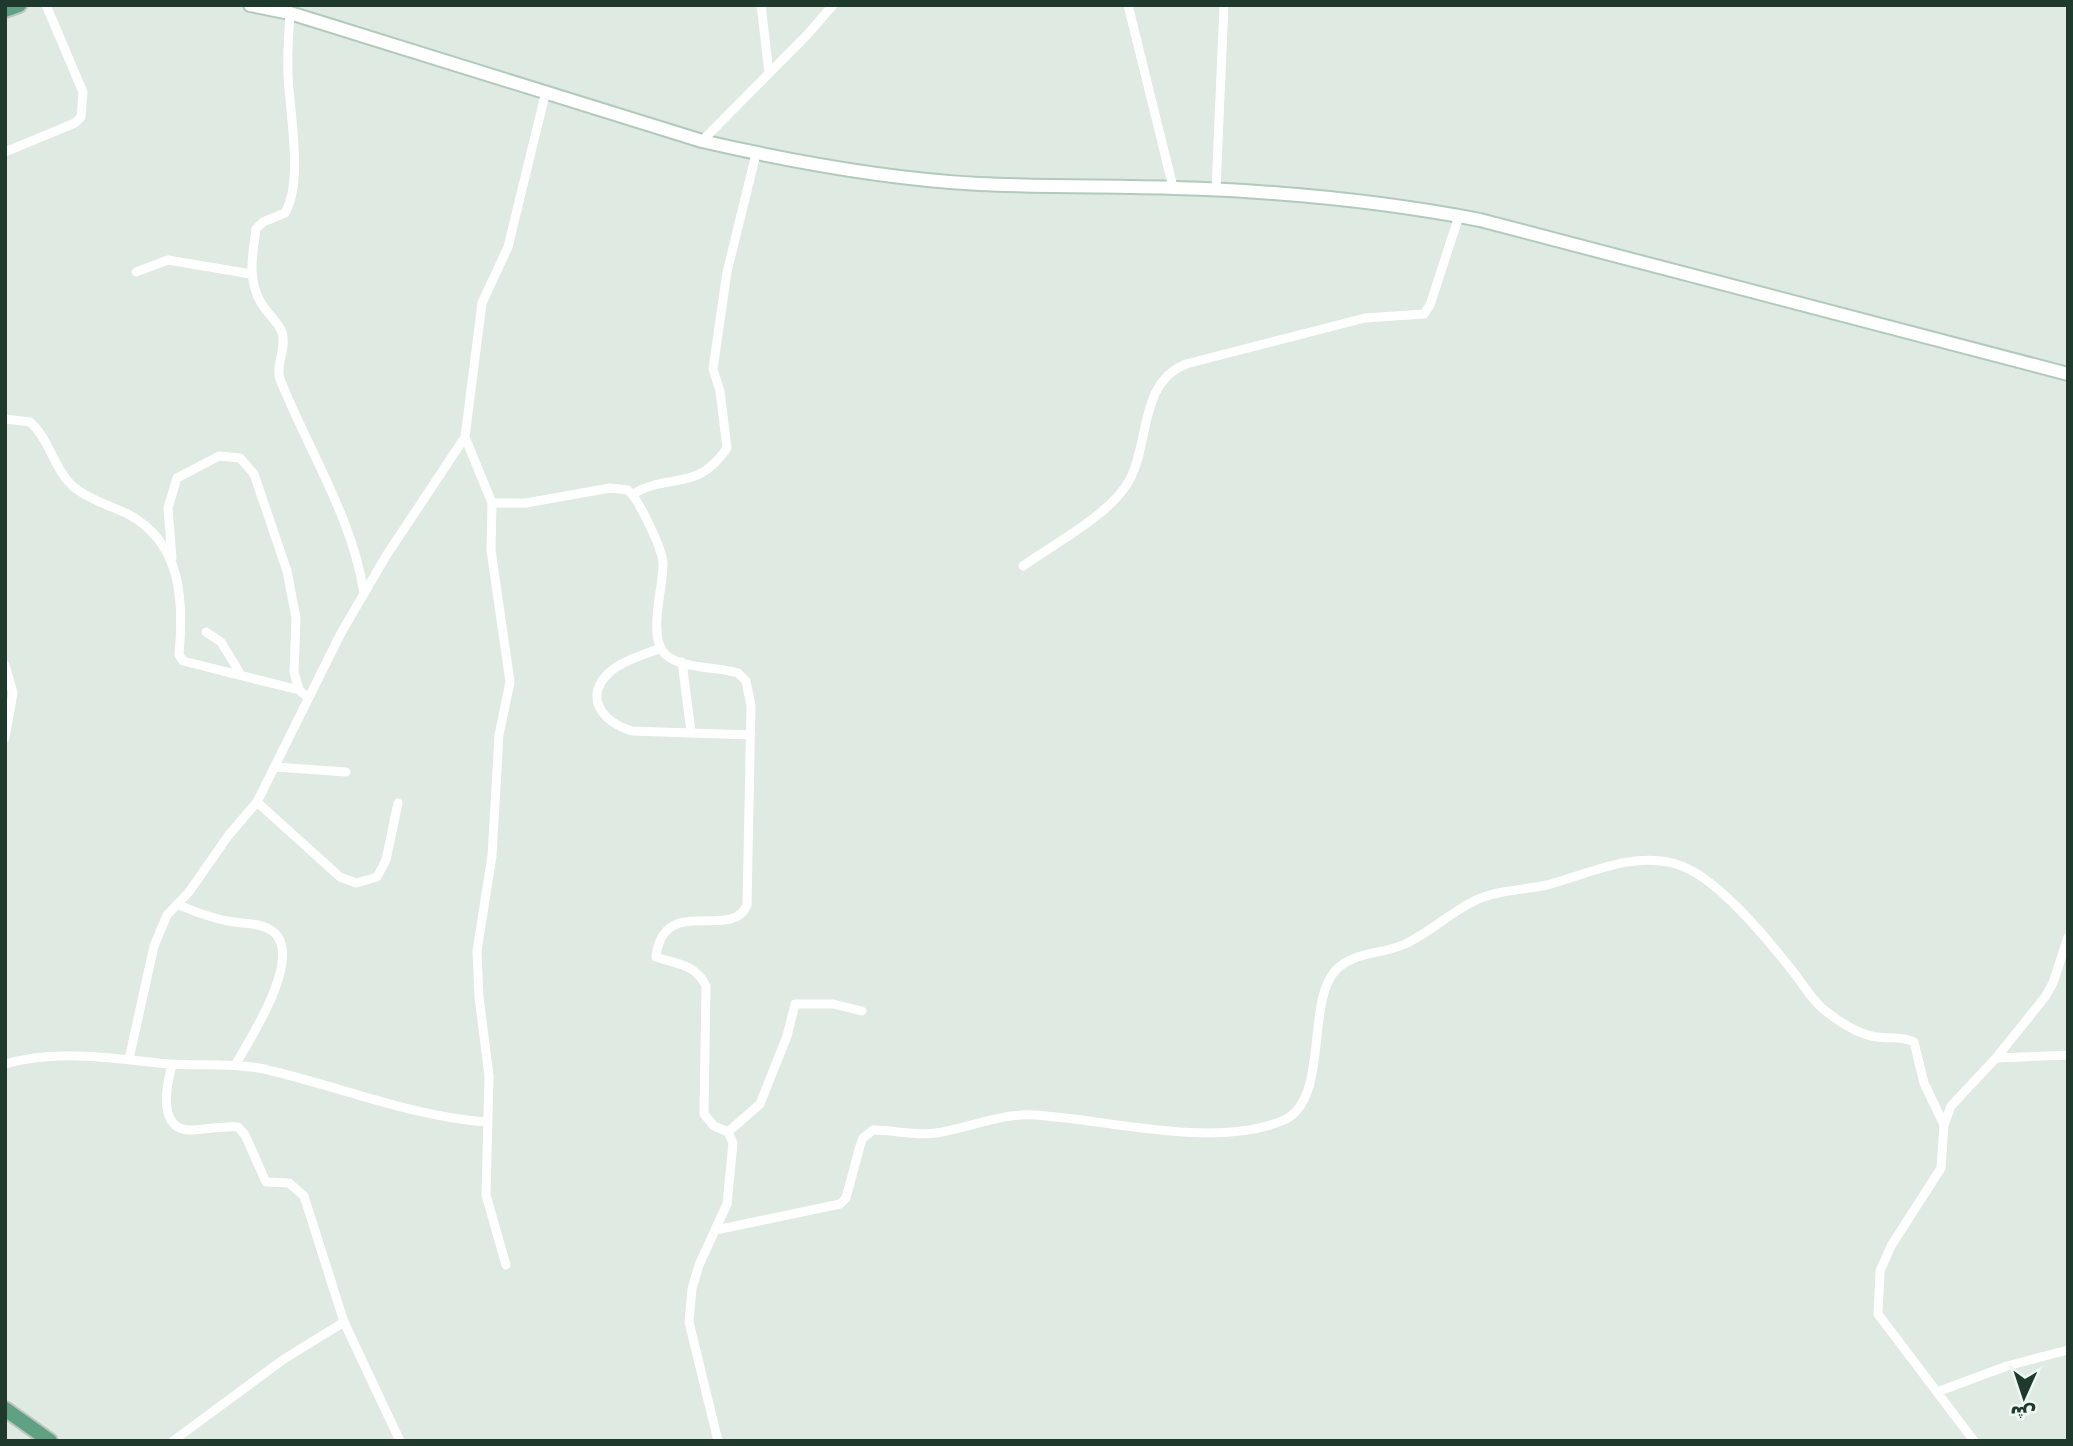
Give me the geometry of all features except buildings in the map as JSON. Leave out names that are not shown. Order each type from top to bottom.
[{"type":"main road","points":[[5,10],[19,5]]},
{"type":"main road","points":[[5,1409],[50,1441]]},
{"type":"street","points":[[5,152],[75,123],[81,117],[83,92],[46,5]]},
{"type":"street","points":[[250,5],[290,13],[702,141],[756,154],[851,170],[979,184],[1216,189],[1414,208],[1459,216],[2068,374]]},
{"type":"street","points":[[272,5],[290,13]]},
{"type":"street","points":[[761,5],[769,73]]},
{"type":"street","points":[[702,141],[833,5]]},
{"type":"street","points":[[1128,5],[1173,187]]},
{"type":"street","points":[[1216,189],[1224,5]]},
{"type":"street","points":[[290,13],[288,75],[293,121],[292,195],[285,213],[263,222],[256,229],[251,274],[257,297],[281,330],[285,345],[280,379],[313,449],[352,546],[363,594]]},
{"type":"street","points":[[129,1059],[154,946],[167,915],[257,802],[307,698],[363,594],[465,437],[482,303],[508,247],[546,91]]},
{"type":"street","points":[[633,494],[645,486],[696,477],[710,469],[727,449],[720,391],[713,369],[727,271],[747,200],[756,154]]},
{"type":"street","points":[[1023,566],[1105,509],[1130,480],[1154,391],[1169,374],[1186,364],[1365,318],[1424,314],[1430,305],[1459,216]]},
{"type":"street","points":[[136,272],[168,260],[251,274]]},
{"type":"street","points":[[5,419],[30,422],[72,485],[140,521],[154,533],[172,561],[178,579],[181,605],[179,655],[194,666],[299,690]]},
{"type":"street","points":[[465,437],[492,503],[491,550],[510,682],[499,735],[492,856],[477,951],[479,997],[489,1076],[486,1195],[506,1265]]},
{"type":"street","points":[[172,561],[169,508],[177,478],[219,456],[240,458],[254,474],[287,571],[296,618],[293,672],[299,690],[307,698]]},
{"type":"street","points":[[492,503],[526,503],[610,488],[620,488],[633,494],[661,551],[663,564],[657,621],[665,654],[682,662],[738,673],[746,681],[751,706],[751,735],[748,893],[743,915],[724,921],[695,918],[683,921],[666,932],[656,957],[686,965],[698,973],[706,986],[708,999],[704,1035],[704,1114],[714,1126],[728,1132],[733,1143],[724,1217],[702,1254],[695,1278],[689,1322],[718,1441]]},
{"type":"street","points":[[206,632],[221,642],[241,675]]},
{"type":"street","points":[[662,648],[611,671],[599,688],[598,704],[608,721],[632,731],[751,735]]},
{"type":"street","points":[[682,662],[691,732]]},
{"type":"street","points":[[5,665],[12,680],[13,693],[5,738]]},
{"type":"street","points":[[275,767],[346,772]]},
{"type":"street","points":[[257,802],[340,877],[356,884],[377,877],[386,860],[398,803]]},
{"type":"street","points":[[716,1230],[840,1204],[846,1198],[863,1138],[873,1130],[928,1134],[1032,1115],[1136,1128],[1212,1131],[1248,1129],[1286,1119],[1298,1111],[1307,1097],[1323,1007],[1331,976],[1337,968],[1360,956],[1404,945],[1478,899],[1549,884],[1622,862],[1676,863],[1697,875],[1759,929],[1823,1010],[1860,1032],[1914,1042],[1924,1083],[1944,1125]]},
{"type":"street","points":[[177,904],[227,921],[268,928],[274,932],[279,944],[281,963],[276,988],[235,1065]]},
{"type":"street","points":[[1974,1441],[1880,1319],[1876,1299],[1880,1271],[1891,1246],[1941,1168],[1944,1125],[1951,1106],[1996,1058],[2045,997],[2053,983],[2068,937]]},
{"type":"street","points":[[728,1132],[760,1104],[795,1004],[833,1004],[862,1011]]},
{"type":"street","points":[[5,1064],[66,1055],[172,1065],[235,1065],[313,1080],[420,1111],[486,1122]]},
{"type":"street","points":[[1996,1058],[2068,1055]]},
{"type":"street","points":[[172,1065],[167,1109],[170,1120],[176,1127],[190,1130],[238,1127],[245,1135],[266,1182],[289,1183],[304,1196],[344,1322],[400,1441]]},
{"type":"street","points":[[173,1441],[285,1359],[344,1322]]},
{"type":"street","points":[[1937,1392],[2007,1366],[2068,1350]]}]
